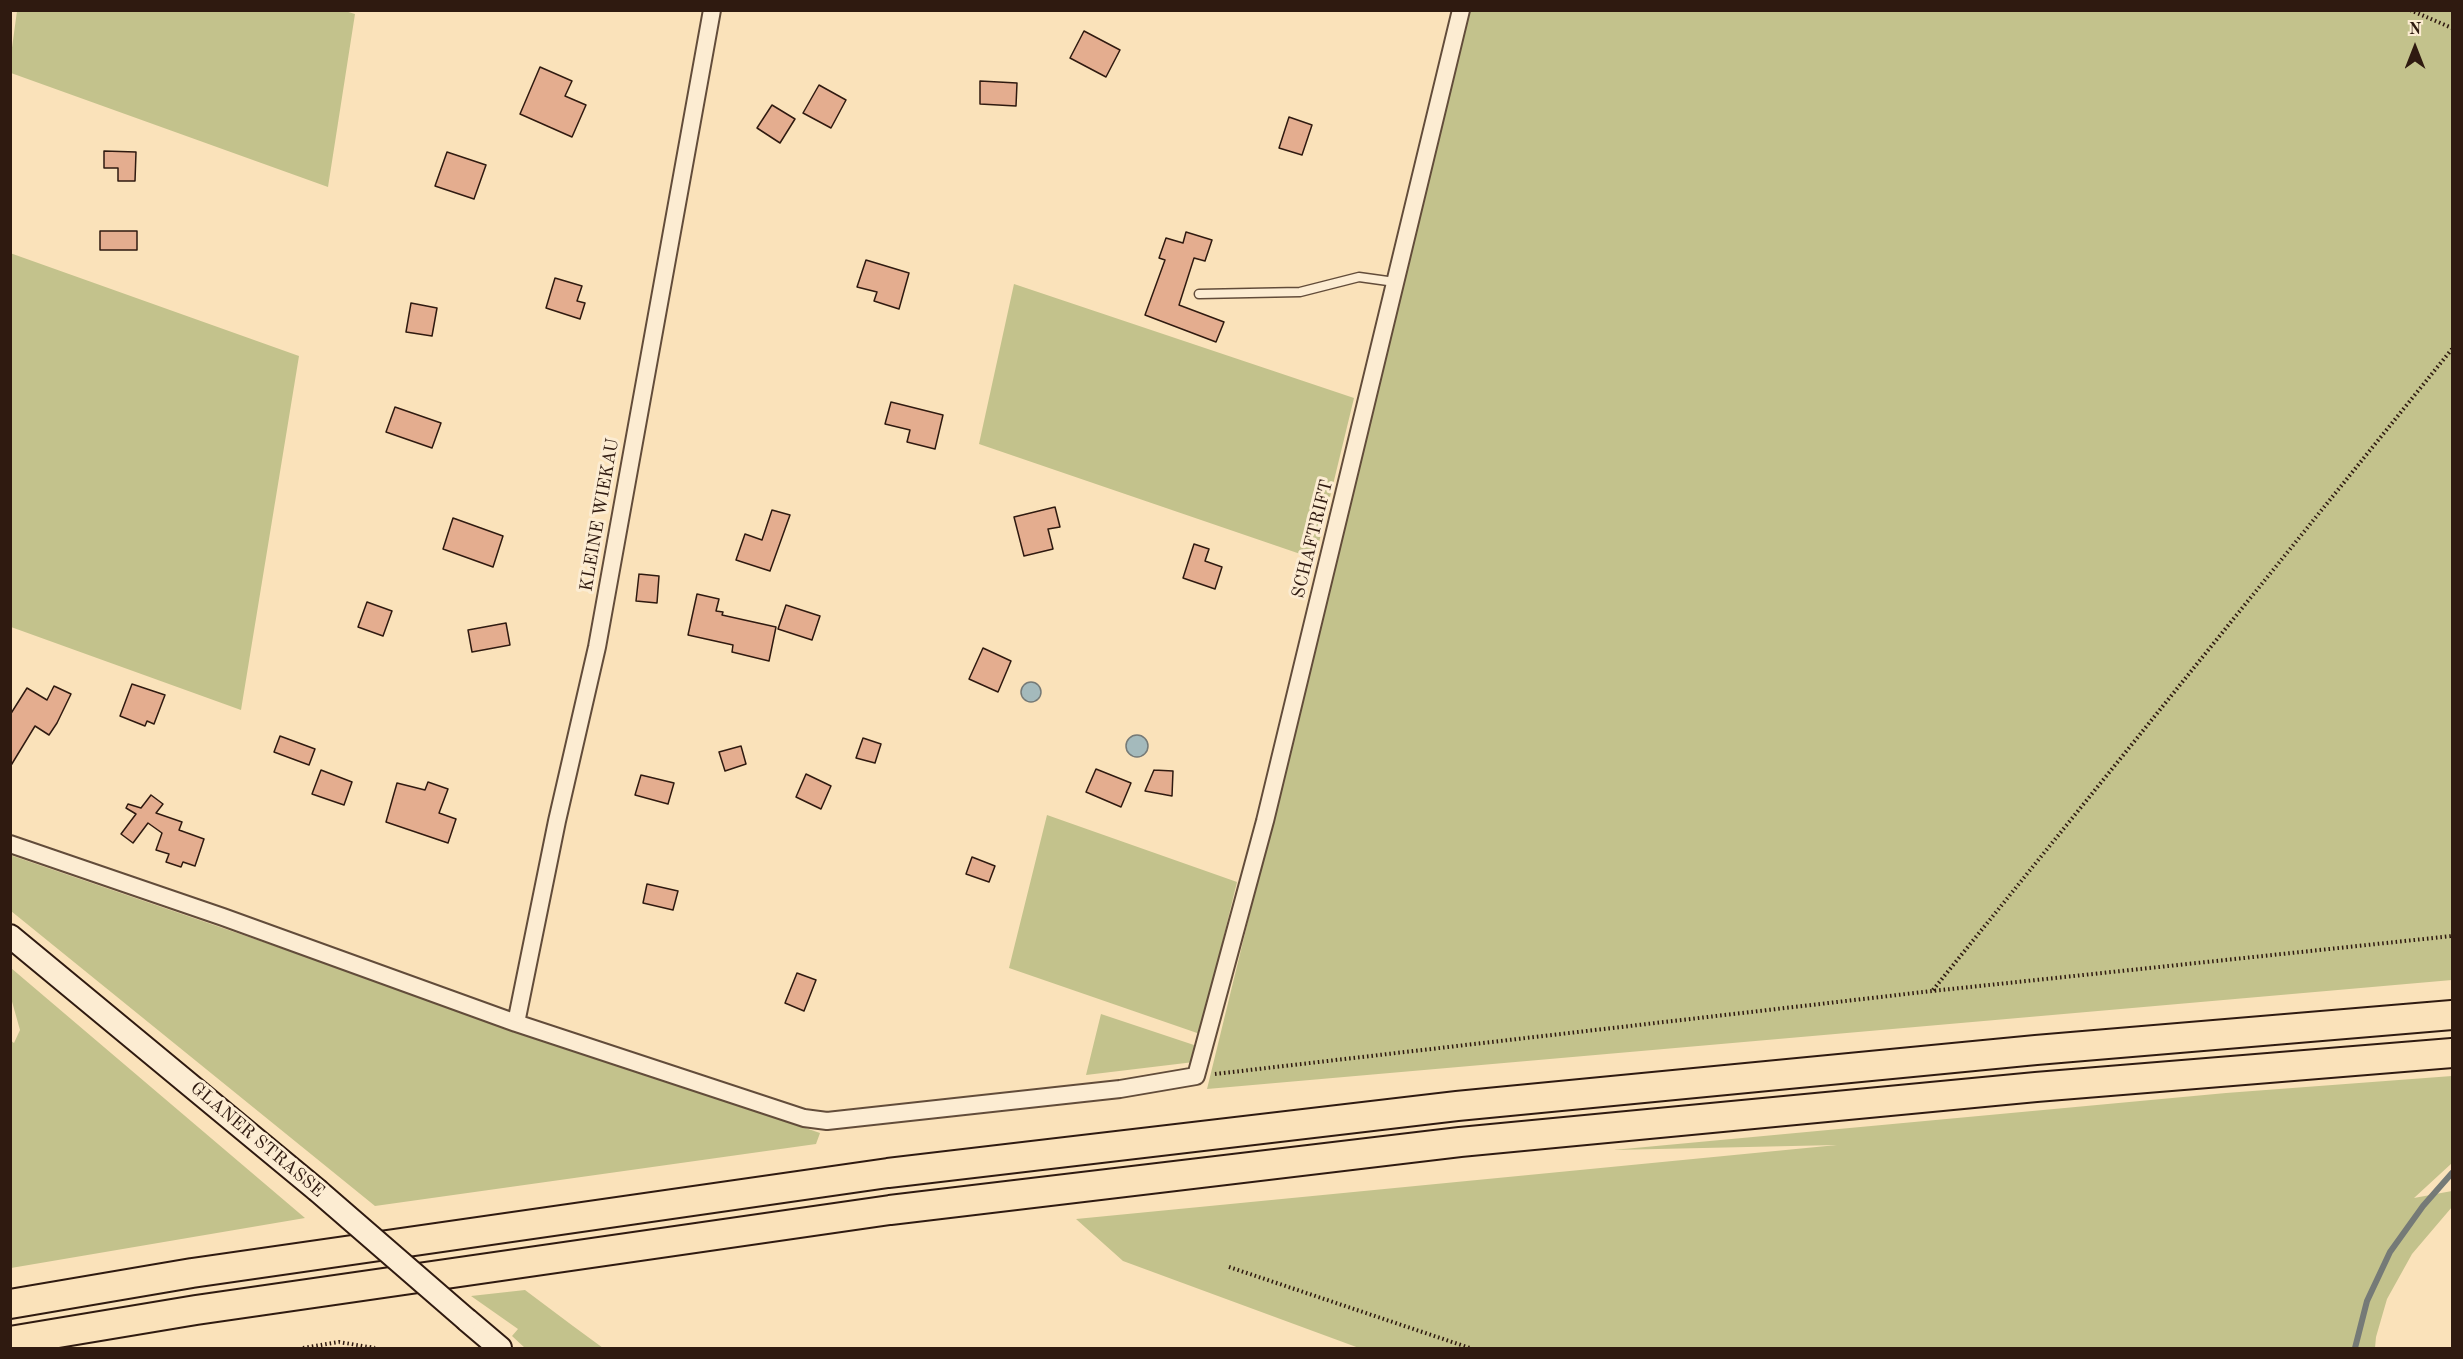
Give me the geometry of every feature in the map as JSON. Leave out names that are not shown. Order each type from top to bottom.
[{"type":"highway","points":[[10,1304],[192,1273],[888,1173],[1398,1113],[2024,1052],[2452,1015]]},
{"type":"highway","points":[[10,1341],[196,1310],[890,1210],[1460,1142],[2036,1087],[2452,1053]]},
{"type":"street","name":"KLEINE WIEKAU","points":[[516,1023],[557,821],[597,647],[712,10]]},
{"type":"street","name":"SCHAFTRIFT","points":[[1196,1076],[1265,821],[1461,10]]},
{"type":"street","points":[[10,844],[223,917],[516,1023],[804,1118],[827,1121],[1120,1089],[1196,1076]]},
{"type":"street","name":"GLANER STRASSE","points":[[10,936],[317,1190],[500,1348]]},
{"type":"lane","points":[[1199,294],[1300,292],[1359,276],[1395,282]]},
{"type":"path","points":[[2410,10],[2452,28]]},
{"type":"path","points":[[1932,991],[2452,349]]},
{"type":"path","points":[[1196,1076],[1932,991],[2452,936]]},
{"type":"path","points":[[1229,1267],[1470,1348]]},
{"type":"path","points":[[303,1348],[339,1342],[375,1348]]},
{"type":"shaded area","points":[[17,11],[345,11],[355,14],[328,187],[11,73]]},
{"type":"shaded area","points":[[1470,11],[2452,11],[2452,980],[1207,1089]]},
{"type":"shaded area","points":[[10,253],[299,356],[241,710],[11,627]]},
{"type":"shaded area","points":[[1014,284],[1354,398],[1315,559],[979,444]]},
{"type":"shaded area","points":[[1027,682],[1035,682],[1041,688],[1041,696],[1035,702],[1027,702],[1021,696],[1021,688]]},
{"type":"shaded area","points":[[1137,735],[1145,738],[1148,746],[1145,754],[1137,757],[1129,754],[1126,746],[1129,738]]},
{"type":"shaded area","points":[[1047,815],[1237,882],[1200,1034],[1009,968]]},
{"type":"shaded area","points":[[10,855],[820,1133],[816,1144],[375,1206],[11,911]]},
{"type":"shaded area","points":[[11,968],[305,1218],[11,1268],[10,1040],[14,1043],[20,1030],[11,998]]},
{"type":"shaded area","points":[[1101,1014],[1197,1046],[1194,1062],[1086,1075]]},
{"type":"shaded area","points":[[2452,1076],[2452,1163],[2414,1198],[2452,1191],[2452,1207],[2412,1254],[2387,1299],[2375,1348],[1359,1348],[1123,1261],[1076,1219],[1837,1145],[1613,1150],[2226,1093]]},
{"type":"shaded area","points":[[525,1290],[603,1348],[525,1348],[512,1336],[518,1329],[471,1296]]},
{"type":"building","points":[[1084,31],[1120,50],[1106,77],[1070,58]]},
{"type":"building","points":[[540,67],[572,81],[565,96],[586,105],[572,137],[520,114]]},
{"type":"building","points":[[980,81],[1017,83],[1016,106],[980,104]]},
{"type":"building","points":[[819,85],[846,100],[831,128],[803,113]]},
{"type":"building","points":[[772,105],[795,119],[780,143],[757,128]]},
{"type":"building","points":[[1289,117],[1312,125],[1302,155],[1279,148]]},
{"type":"building","points":[[104,151],[136,152],[135,181],[118,181],[118,168],[104,168]]},
{"type":"building","points":[[447,152],[486,165],[474,199],[435,186]]},
{"type":"building","points":[[100,231],[137,231],[137,250],[100,250]]},
{"type":"building","points":[[1186,232],[1212,240],[1205,261],[1194,258],[1179,305],[1224,322],[1216,342],[1145,315],[1165,260],[1159,258],[1166,238],[1183,243]]},
{"type":"building","points":[[866,260],[909,273],[899,309],[874,301],[877,292],[857,287]]},
{"type":"building","points":[[555,278],[582,286],[577,301],[585,303],[580,319],[546,308]]},
{"type":"building","points":[[411,303],[437,308],[432,336],[406,332]]},
{"type":"building","points":[[891,402],[943,415],[935,449],[907,442],[910,430],[885,424]]},
{"type":"building","points":[[395,407],[441,423],[432,448],[386,432]]},
{"type":"building","points":[[1055,507],[1060,527],[1048,529],[1053,549],[1024,556],[1014,517]]},
{"type":"building","points":[[772,510],[790,515],[770,571],[736,560],[745,534],[762,540]]},
{"type":"building","points":[[453,518],[503,536],[493,567],[443,549]]},
{"type":"building","points":[[1194,544],[1209,549],[1205,561],[1222,567],[1215,589],[1183,578]]},
{"type":"building","points":[[639,574],[659,576],[657,603],[636,601]]},
{"type":"building","points":[[697,594],[719,599],[716,611],[723,612],[722,615],[776,627],[769,661],[732,652],[733,645],[688,635]]},
{"type":"building","points":[[367,602],[392,611],[383,636],[358,627]]},
{"type":"building","points":[[786,605],[820,616],[812,640],[778,629]]},
{"type":"building","points":[[506,623],[510,645],[472,652],[468,630]]},
{"type":"building","points":[[983,648],[1011,661],[998,692],[969,679]]},
{"type":"building","points":[[132,684],[165,695],[154,724],[147,721],[145,726],[120,716]]},
{"type":"building","points":[[54,686],[71,694],[57,723],[49,735],[35,726],[10,767],[10,715],[27,688],[47,700]]},
{"type":"building","points":[[280,736],[315,749],[309,765],[274,752]]},
{"type":"building","points":[[863,738],[881,744],[875,763],[856,758]]},
{"type":"building","points":[[741,746],[746,764],[725,771],[719,752]]},
{"type":"building","points":[[1096,769],[1131,783],[1121,807],[1086,792]]},
{"type":"building","points":[[321,770],[352,782],[344,805],[312,794]]},
{"type":"building","points":[[1154,770],[1173,771],[1172,796],[1145,791]]},
{"type":"building","points":[[806,774],[831,786],[821,809],[796,797]]},
{"type":"building","points":[[641,775],[674,783],[668,804],[635,795]]},
{"type":"building","points":[[428,782],[448,789],[439,813],[456,819],[448,843],[386,822],[397,783],[425,790]]},
{"type":"building","points":[[151,795],[163,804],[156,813],[182,822],[179,830],[204,839],[195,866],[183,862],[181,867],[166,862],[169,854],[156,850],[162,833],[148,823],[133,843],[121,834],[136,814],[126,808],[128,804],[141,808]]},
{"type":"building","points":[[972,857],[995,866],[989,882],[966,874]]},
{"type":"building","points":[[647,884],[678,891],[673,910],[643,903]]},
{"type":"building","points":[[797,973],[816,980],[804,1011],[785,1003]]},
{"type":"waterway","points":[[2355,1348],[2367,1301],[2390,1252],[2423,1206],[2452,1173]]}]
